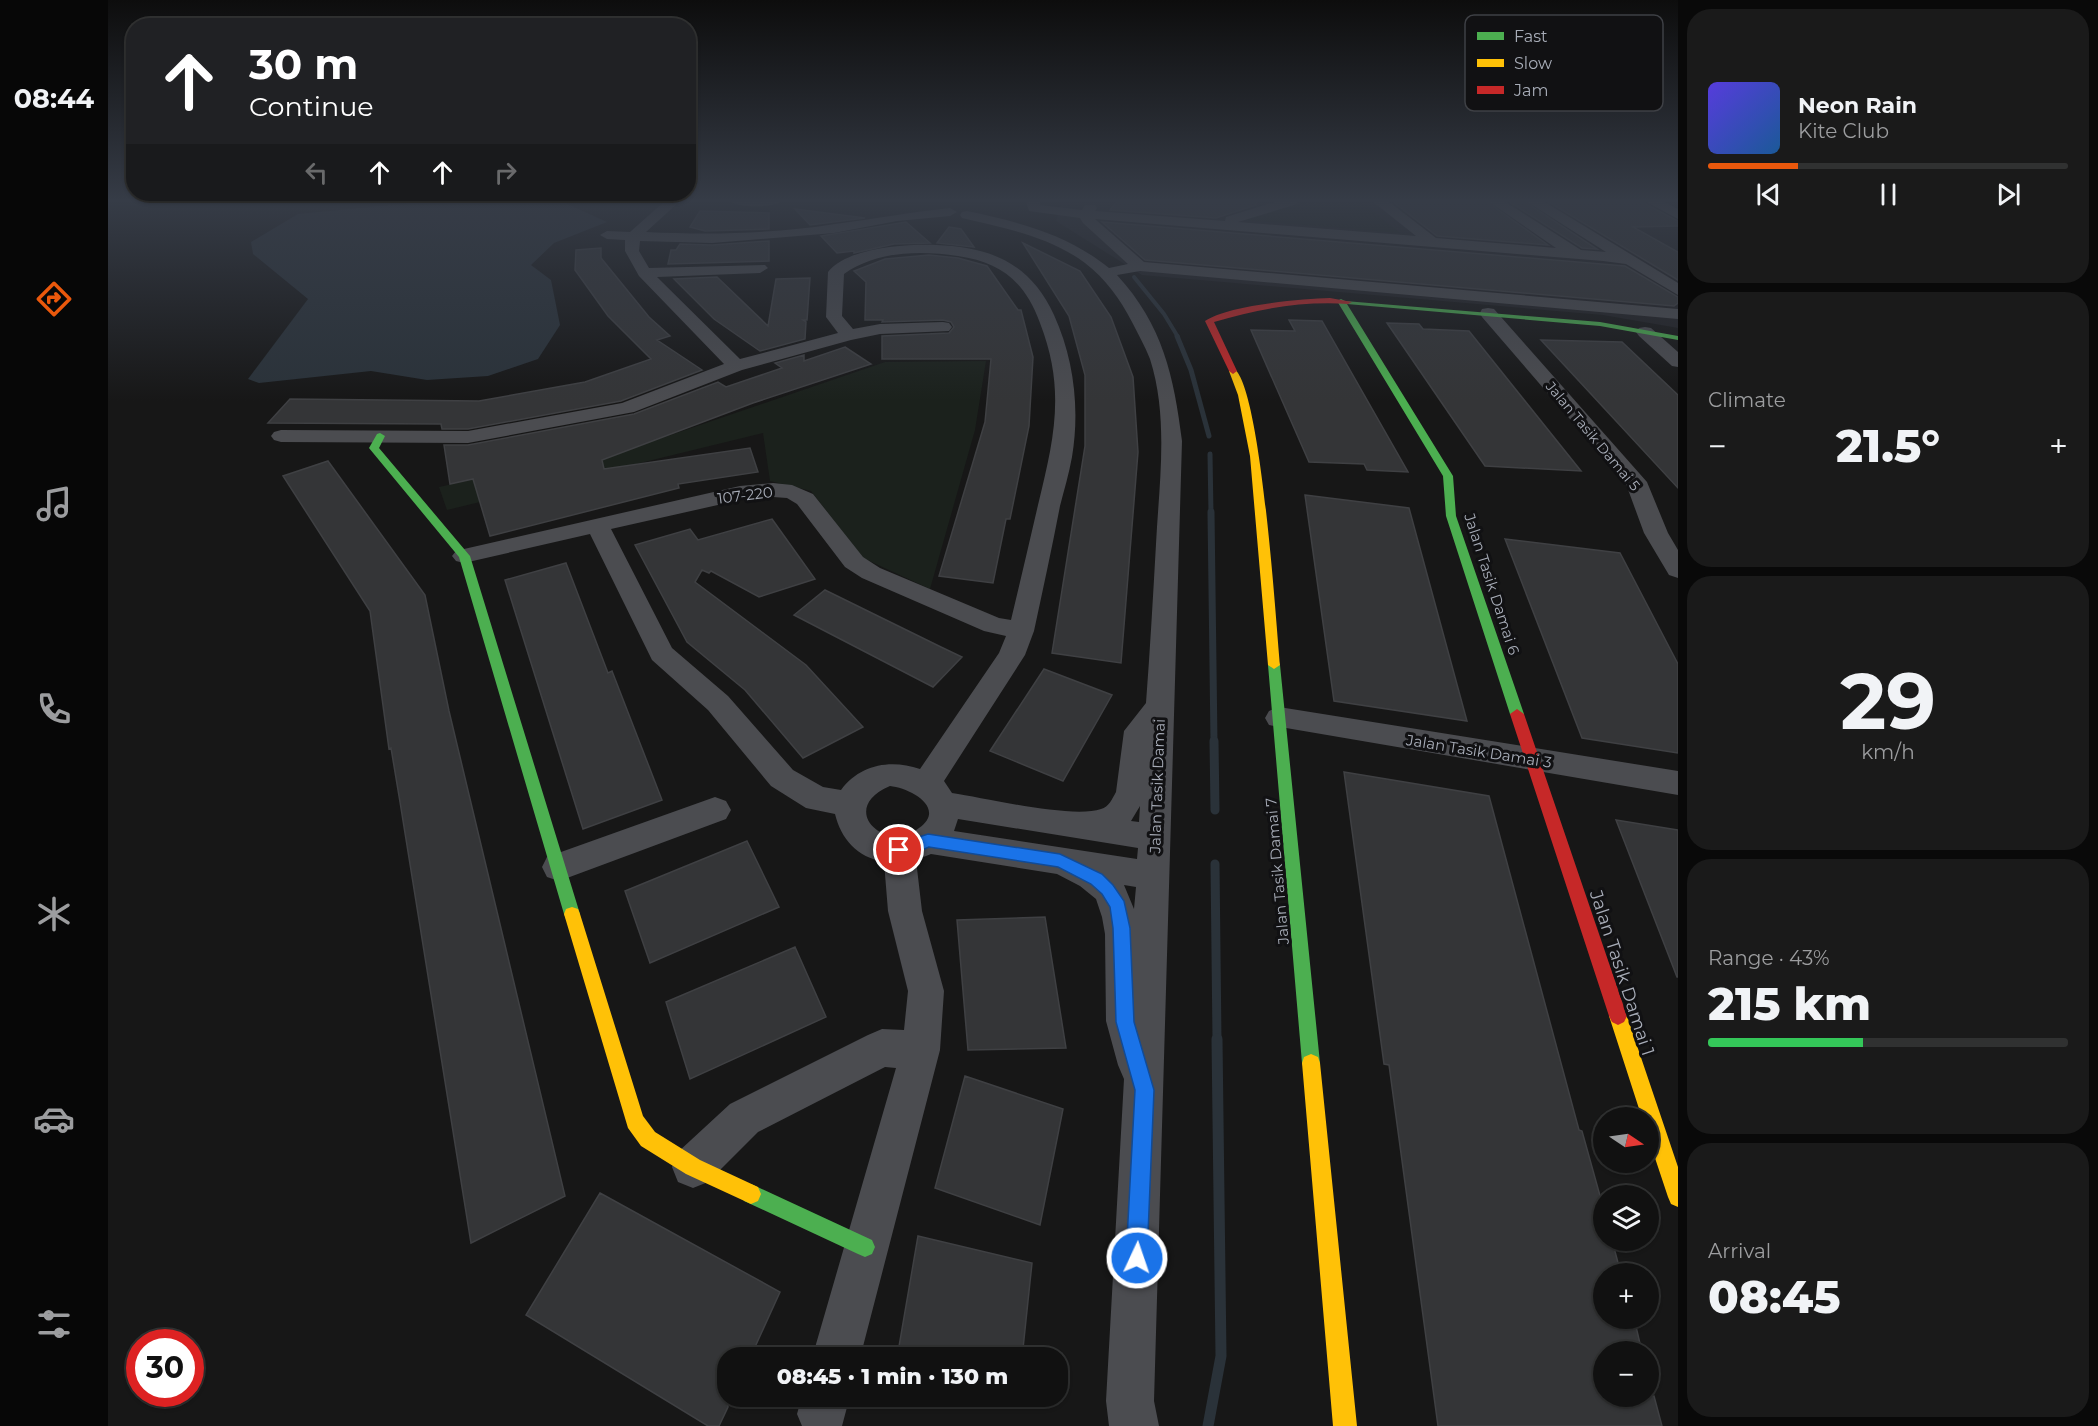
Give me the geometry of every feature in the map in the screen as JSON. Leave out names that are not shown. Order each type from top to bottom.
[{"type":"street","points":[[641,268],[736,366]]},
{"type":"street","points":[[644,273],[760,268]]},
{"type":"street","points":[[841,268],[836,272],[834,317],[849,335]]},
{"type":"street","points":[[914,845],[938,830],[943,818],[935,794],[1012,655],[1021,631],[1064,444],[1063,371],[1047,319],[1035,294],[1023,278],[1004,268]]},
{"type":"street","name":"Jalan Tasik Damai","points":[[1118,268],[1122,289],[1149,337],[1159,361],[1166,390],[1172,441],[1130,1401],[1134,1426]]},
{"type":"street","points":[[1147,268],[1678,314]]},
{"type":"street","points":[[1642,268],[1678,290]]},
{"type":"street","name":"Jalan Tasik Damai 7","points":[[1341,301],[1312,300],[1256,306],[1209,321],[1243,395],[1255,456],[1345,1426]]},
{"type":"street","points":[[1341,301],[1600,324],[1678,338]]},
{"type":"street","name":"Jalan Tasik Damai 6","points":[[1341,301],[1448,476],[1451,516],[1532,760]]},
{"type":"street","name":"Jalan Tasik Damai 5","points":[[1488,313],[1636,482],[1656,533],[1678,570]]},
{"type":"street","points":[[281,436],[468,437],[627,408],[736,366],[849,335],[880,329],[944,327]]},
{"type":"street","points":[[1645,332],[1678,362]]},
{"type":"street","points":[[380,436],[374,448],[464,556],[635,1120],[648,1139],[693,1167],[865,1247]]},
{"type":"street","name":"107-220","points":[[464,556],[740,493],[773,490],[792,492],[806,499],[854,562],[871,573],[993,626],[1021,631]]},
{"type":"street","points":[[597,525],[661,654],[718,703],[782,778],[817,799],[850,803]]},
{"type":"street","points":[[1075,826],[1113,820],[1124,808],[1131,792],[1139,731],[1159,707]]},
{"type":"street","name":"Jalan Tasik Damai 3","points":[[1279,718],[1678,783]]},
{"type":"street","name":"Jalan Tasik Damai 1","points":[[1532,760],[1678,1197]]},
{"type":"street","points":[[1153,876],[1060,861],[914,845],[884,849],[871,844],[852,826],[849,814],[850,803],[859,788],[875,777],[902,774],[935,794],[1075,826],[1155,838]]},
{"type":"street","points":[[559,867],[715,810]]},
{"type":"street","points":[[839,1347],[921,1050],[926,991],[905,911],[914,845]]},
{"type":"street","points":[[1060,861],[1096,879],[1108,890],[1118,906],[1122,928],[1125,1022],[1144,1090]]},
{"type":"street","points":[[693,1167],[744,1118],[882,1048],[921,1050]]},
{"type":"shaded area","points":[[270,268],[534,268],[551,280],[560,325],[538,359],[488,376],[427,380],[371,371],[259,383],[248,379],[308,299]]},
{"type":"shaded area","points":[[1130,268],[1678,268],[1678,328],[1603,315],[1142,275]]},
{"type":"shaded area","points":[[986,361],[975,430],[930,589],[863,558],[811,491],[770,481],[763,433],[447,510],[439,487],[656,440],[885,362]]},
{"type":"building","points":[[575,268],[609,268],[649,317],[670,336],[657,340],[702,370],[621,401],[468,429],[442,429],[441,424],[268,423],[290,399],[479,401],[585,382],[651,359],[608,316]]},
{"type":"building","points":[[863,268],[988,268],[1018,310],[1021,310],[1033,357],[1029,426],[1010,519],[1006,519],[993,583],[939,576],[985,422],[991,359],[882,359],[882,336],[949,333],[954,327],[951,322],[943,320],[882,322],[883,320],[865,320],[866,282],[854,271]]},
{"type":"building","points":[[1038,268],[1073,268],[1080,271],[1111,317],[1133,377],[1138,452],[1121,663],[1052,653],[1085,446],[1085,375],[1069,316]]},
{"type":"building","points":[[1232,268],[1628,268],[1678,297],[1678,303],[1674,306]]},
{"type":"building","points":[[1657,268],[1678,268],[1678,280]]},
{"type":"building","points":[[717,277],[768,326],[776,279],[810,278],[807,320],[803,320],[806,322],[805,339],[760,351],[714,319],[674,279]]},
{"type":"building","points":[[1289,320],[1322,321],[1408,472],[1367,470],[1364,464],[1309,462],[1251,330],[1295,331]]},
{"type":"building","points":[[1387,323],[1419,324],[1423,329],[1469,331],[1581,471],[1485,466]]},
{"type":"building","points":[[1541,340],[1622,342],[1678,395],[1678,488]]},
{"type":"building","points":[[845,347],[871,364],[753,403],[602,460],[604,469],[750,448],[758,472],[678,484],[679,488],[490,536],[473,479],[450,484],[444,445],[468,445],[634,414],[718,382],[726,387],[782,368],[775,363],[804,355],[804,361]]},
{"type":"building","points":[[328,461],[425,595],[449,711],[565,1196],[471,1243],[391,748],[389,749],[370,611],[283,476]]},
{"type":"building","points":[[1305,495],[1409,508],[1467,721],[1334,701]]},
{"type":"building","points":[[772,519],[815,579],[759,597],[711,571],[709,573],[702,570],[695,582],[806,665],[863,727],[803,758],[745,690],[687,642],[635,545],[690,529],[698,540]]},
{"type":"building","points":[[1505,539],[1620,553],[1678,664],[1678,753],[1582,738]]},
{"type":"building","points":[[566,563],[608,673],[612,671],[662,800],[583,829],[505,580]]},
{"type":"building","points":[[825,590],[962,657],[933,687],[794,615]]},
{"type":"building","points":[[1044,669],[1112,695],[1063,781],[990,751]]},
{"type":"building","points":[[1344,772],[1489,796],[1579,1130],[1582,1131],[1597,1185],[1593,1185],[1593,1251],[1615,1251],[1618,1263],[1593,1263],[1593,1329],[1637,1329],[1639,1341],[1593,1341],[1593,1407],[1657,1407],[1662,1426],[1438,1426],[1389,1065],[1384,1064]]},
{"type":"building","points":[[1616,820],[1678,830],[1678,977],[1677,977]]},
{"type":"building","points":[[747,841],[779,907],[650,963],[625,891]]},
{"type":"building","points":[[1045,917],[1066,1048],[968,1050],[957,920]]},
{"type":"building","points":[[795,947],[826,1017],[690,1079],[666,1002]]},
{"type":"building","points":[[965,1076],[1063,1109],[1040,1225],[935,1188]]},
{"type":"building","points":[[600,1193],[780,1292],[755,1347],[717,1347],[717,1407],[728,1407],[719,1426],[708,1426],[526,1315]]},
{"type":"building","points":[[918,1236],[1032,1263],[1023,1347],[899,1347]]},
{"type":"waterway","points":[[1134,277],[1164,314],[1178,337]]},
{"type":"waterway","points":[[1177,336],[1191,370],[1209,436]]},
{"type":"waterway","points":[[1210,454],[1211,514]]},
{"type":"waterway","points":[[1211,512],[1214,743]]},
{"type":"waterway","points":[[1214,741],[1215,810]]},
{"type":"waterway","points":[[1215,864],[1217,1040]]},
{"type":"waterway","points":[[1208,1426],[1221,1356],[1217,1039]]},
{"type":"traffic: fast","points":[[1341,301],[1448,476],[1451,516],[1517,714]]},
{"type":"traffic: fast","points":[[1348,302],[1600,324],[1678,338]]},
{"type":"traffic: fast","points":[[380,436],[374,448],[464,556],[572,914]]},
{"type":"traffic: fast","points":[[1274,665],[1311,1063]]},
{"type":"traffic: fast","points":[[751,1194],[865,1247]]},
{"type":"traffic: slow","points":[[1233,371],[1243,395],[1255,456],[1274,665]]},
{"type":"traffic: slow","points":[[572,914],[635,1121],[648,1139],[693,1167],[751,1194]]},
{"type":"traffic: slow","points":[[1618,1016],[1678,1197]]},
{"type":"traffic: slow","points":[[1311,1063],[1345,1426]]},
{"type":"traffic: jam","points":[[1233,371],[1209,321],[1277,304],[1312,301],[1348,302]]},
{"type":"traffic: jam","points":[[1517,714],[1618,1016]]},
{"type":"route","points":[[899,850],[915,847],[928,840],[1060,861],[1096,879],[1108,890],[1118,906],[1122,928],[1125,1022],[1144,1090],[1137,1258]]}]
